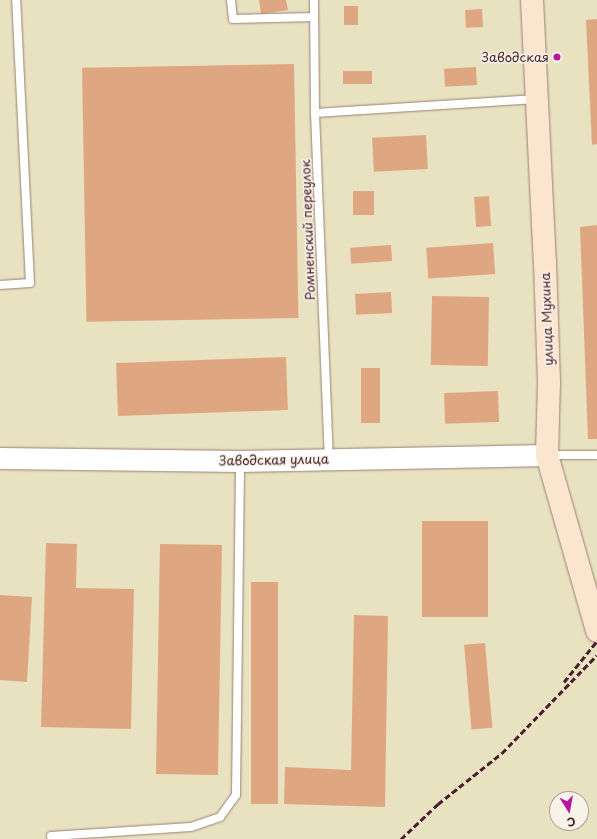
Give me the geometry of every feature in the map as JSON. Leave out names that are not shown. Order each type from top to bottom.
[{"type":"main road","name":"улица Мухина","points":[[532,0],[538,99],[549,375],[547,455],[597,631]]},
{"type":"street","name":"Заводская улица","points":[[0,458],[240,461],[547,455]]},
{"type":"lane","points":[[0,285],[30,284],[16,0]]},
{"type":"lane","points":[[231,0],[233,19],[314,18]]},
{"type":"lane","name":"Ромненский переулок","points":[[314,0],[315,113],[329,459]]},
{"type":"lane","points":[[315,113],[538,99]]},
{"type":"lane","points":[[547,455],[597,455]]},
{"type":"lane","points":[[51,836],[191,827],[220,817],[236,795],[240,461]]},
{"type":"building","points":[[259,0],[286,0],[288,10],[261,14]]},
{"type":"building","points":[[344,6],[358,6],[358,25],[344,25]]},
{"type":"building","points":[[482,9],[483,27],[466,28],[465,10]]},
{"type":"building","points":[[597,19],[597,144],[592,145],[586,20]]},
{"type":"building","points":[[294,64],[298,318],[86,322],[82,68]]},
{"type":"building","points":[[476,67],[477,85],[445,87],[444,69]]},
{"type":"building","points":[[343,71],[372,71],[372,84],[343,84]]},
{"type":"building","points":[[426,135],[428,169],[374,172],[372,138]]},
{"type":"building","points":[[353,191],[374,191],[374,215],[353,215]]},
{"type":"building","points":[[489,196],[491,226],[476,227],[474,197]]},
{"type":"building","points":[[597,225],[597,439],[588,439],[580,227]]},
{"type":"building","points":[[493,243],[495,274],[428,279],[426,248]]},
{"type":"building","points":[[391,245],[392,261],[351,264],[350,248]]},
{"type":"building","points":[[391,292],[392,313],[356,315],[355,294]]},
{"type":"building","points":[[432,296],[489,297],[488,366],[431,365]]},
{"type":"building","points":[[286,357],[288,410],[118,416],[116,363]]},
{"type":"building","points":[[361,368],[380,368],[380,423],[361,423]]},
{"type":"building","points":[[498,391],[499,422],[445,424],[444,393]]},
{"type":"building","points":[[422,521],[488,521],[488,617],[422,617]]},
{"type":"building","points":[[46,543],[77,544],[76,588],[134,589],[131,729],[41,727]]},
{"type":"building","points":[[160,544],[222,545],[218,775],[156,774]]},
{"type":"building","points":[[251,582],[278,582],[278,804],[251,804]]},
{"type":"building","points":[[0,595],[32,597],[27,682],[0,680]]},
{"type":"building","points":[[354,615],[388,616],[385,807],[284,804],[285,767],[351,770]]},
{"type":"building","points":[[485,643],[492,728],[471,730],[464,645]]},
{"type":"railway","points":[[564,682],[597,641]]},
{"type":"railway","points":[[401,839],[438,804],[502,753],[597,655]]},
{"type":"place","name":"Заводская","points":[[557,57]]}]
